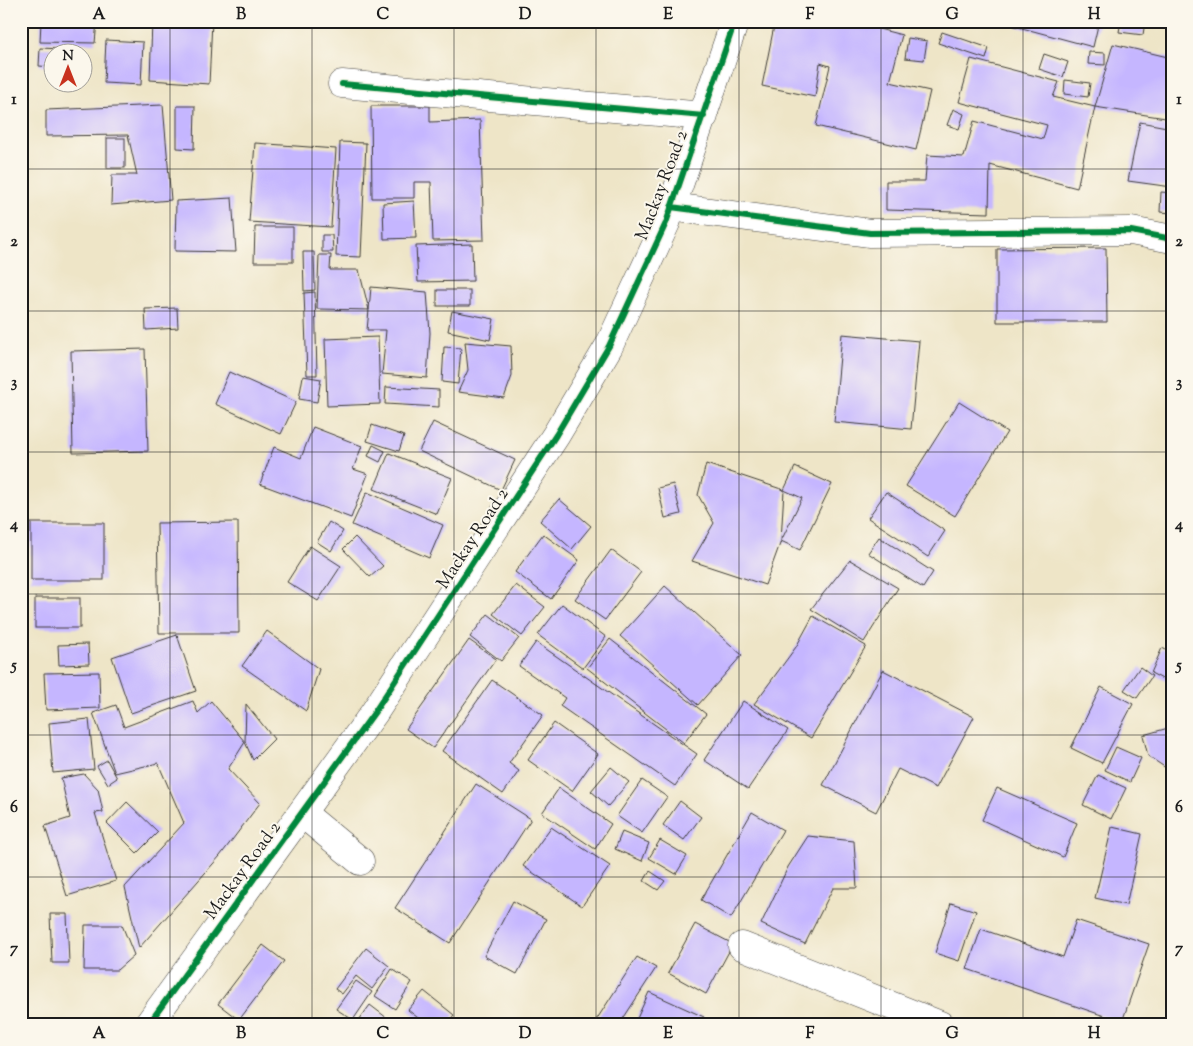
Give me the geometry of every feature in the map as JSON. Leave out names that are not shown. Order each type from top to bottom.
[{"type":"street","name":"Mackay Road 2","points":[[148,1025],[374,713],[556,435],[609,346],[666,223],[735,21]]},
{"type":"street","points":[[342,84],[704,116]]},
{"type":"street","points":[[671,207],[870,233],[1131,231],[1172,239]]},
{"type":"street","points":[[302,813],[360,861]]},
{"type":"street","points":[[742,946],[940,1025]]},
{"type":"building","points":[[41,21],[97,21],[95,43],[40,42]]},
{"type":"building","points":[[152,21],[212,21],[209,84],[150,80]]},
{"type":"building","points":[[775,21],[848,21],[902,35],[890,82],[930,91],[916,150],[816,126],[830,66],[820,63],[815,97],[762,86]]},
{"type":"building","points":[[996,21],[1099,21],[1093,47]]},
{"type":"building","points":[[1121,21],[1145,21],[1143,35],[1119,32]]},
{"type":"building","points":[[942,32],[989,48],[986,59],[938,43]]},
{"type":"building","points":[[908,38],[927,41],[924,60],[905,58]]},
{"type":"building","points":[[106,40],[143,42],[141,85],[104,83]]},
{"type":"building","points":[[1113,44],[1172,58],[1172,119],[1095,107]]},
{"type":"building","points":[[40,48],[42,48],[42,66],[39,66]]},
{"type":"building","points":[[1089,52],[1105,53],[1105,65],[1088,64]]},
{"type":"building","points":[[1044,54],[1068,62],[1063,77],[1039,69]]},
{"type":"building","points":[[971,59],[1059,82],[1053,97],[1095,107],[1077,188],[990,165],[989,213],[886,210],[886,181],[925,181],[927,155],[964,157],[974,121],[1043,139],[1047,125],[959,102]]},
{"type":"building","points":[[1065,80],[1090,83],[1088,97],[1064,94]]},
{"type":"building","points":[[163,105],[171,200],[111,205],[112,175],[137,175],[128,135],[46,136],[46,110]]},
{"type":"building","points":[[177,106],[195,106],[194,149],[177,148]]},
{"type":"building","points":[[371,106],[430,106],[430,122],[480,120],[484,240],[433,241],[431,182],[414,182],[414,198],[372,198]]},
{"type":"building","points":[[953,109],[964,114],[959,129],[947,125]]},
{"type":"building","points":[[1140,122],[1172,128],[1172,187],[1128,181]]},
{"type":"building","points":[[107,138],[125,138],[125,168],[107,168]]},
{"type":"building","points":[[340,142],[366,143],[361,257],[336,256]]},
{"type":"building","points":[[255,143],[336,149],[331,227],[249,222]]},
{"type":"building","points":[[1161,192],[1172,193],[1172,213],[1160,212]]},
{"type":"building","points":[[232,198],[236,252],[175,251],[176,201]]},
{"type":"building","points":[[414,201],[416,238],[384,239],[383,203]]},
{"type":"building","points":[[255,227],[293,227],[293,262],[254,262]]},
{"type":"building","points":[[322,235],[332,235],[333,252],[322,252]]},
{"type":"building","points":[[472,244],[473,281],[418,282],[416,246]]},
{"type":"building","points":[[1106,248],[1107,322],[997,322],[997,249]]},
{"type":"building","points":[[303,252],[314,252],[315,290],[304,291]]},
{"type":"building","points":[[319,255],[331,255],[330,270],[359,270],[369,310],[317,309]]},
{"type":"building","points":[[371,287],[427,292],[430,333],[427,378],[382,374],[386,330],[367,330]]},
{"type":"building","points":[[437,290],[470,290],[470,306],[437,306]]},
{"type":"building","points":[[315,292],[317,375],[307,375],[304,293]]},
{"type":"building","points":[[177,308],[178,328],[146,330],[145,309]]},
{"type":"building","points":[[452,311],[494,319],[490,340],[448,331]]},
{"type":"building","points":[[842,334],[919,341],[911,429],[834,422]]},
{"type":"building","points":[[378,337],[380,404],[327,406],[325,339]]},
{"type":"building","points":[[465,342],[511,346],[512,376],[504,398],[458,392],[468,370]]},
{"type":"building","points":[[444,347],[461,348],[458,384],[442,382]]},
{"type":"building","points":[[145,349],[148,451],[73,453],[71,351]]},
{"type":"building","points":[[229,372],[296,402],[281,434],[215,404]]},
{"type":"building","points":[[303,376],[321,379],[317,402],[299,399]]},
{"type":"building","points":[[386,387],[439,390],[439,407],[385,404]]},
{"type":"building","points":[[959,402],[1007,432],[955,516],[906,486]]},
{"type":"building","points":[[433,422],[515,460],[501,490],[419,451]]},
{"type":"building","points":[[372,425],[404,436],[399,451],[367,441]]},
{"type":"building","points":[[313,427],[362,446],[353,469],[368,474],[351,518],[260,484],[274,447],[301,458]]},
{"type":"building","points":[[373,445],[385,451],[380,462],[368,456]]},
{"type":"building","points":[[389,453],[452,478],[437,514],[374,489]]},
{"type":"building","points":[[706,464],[784,490],[781,541],[765,585],[692,561],[714,523],[698,495]]},
{"type":"building","points":[[795,467],[832,484],[800,550],[781,541],[802,498],[784,490]]},
{"type":"building","points":[[673,484],[681,514],[665,518],[658,488]]},
{"type":"building","points":[[367,492],[443,525],[429,558],[352,525]]},
{"type":"building","points":[[886,492],[945,531],[928,557],[868,518]]},
{"type":"building","points":[[559,499],[591,526],[572,549],[540,521]]},
{"type":"building","points":[[238,522],[239,633],[159,633],[157,523]]},
{"type":"building","points":[[329,522],[343,531],[331,551],[317,542]]},
{"type":"building","points":[[31,523],[104,523],[104,580],[31,580]]},
{"type":"building","points":[[543,534],[579,560],[551,599],[515,572]]},
{"type":"building","points":[[355,537],[383,566],[370,577],[343,549]]},
{"type":"building","points":[[879,537],[933,572],[923,588],[868,553]]},
{"type":"building","points":[[310,546],[341,566],[318,601],[287,582]]},
{"type":"building","points":[[611,550],[641,572],[605,620],[575,599]]},
{"type":"building","points":[[850,560],[898,588],[864,642],[811,609]]},
{"type":"building","points":[[516,585],[545,607],[522,636],[493,614]]},
{"type":"building","points":[[665,586],[742,655],[698,705],[620,636]]},
{"type":"building","points":[[35,598],[80,598],[80,628],[35,628]]},
{"type":"building","points":[[562,604],[606,637],[583,668],[538,635]]},
{"type":"building","points":[[488,614],[519,638],[501,661],[470,637]]},
{"type":"building","points":[[813,616],[866,646],[811,738],[754,704],[796,647]]},
{"type":"building","points":[[267,631],[319,669],[306,711],[242,666]]},
{"type":"building","points":[[177,635],[196,691],[131,713],[112,657]]},
{"type":"building","points":[[610,639],[706,714],[684,743],[587,668]]},
{"type":"building","points":[[469,640],[496,659],[433,748],[406,729]]},
{"type":"building","points":[[536,642],[697,754],[675,786],[560,706],[565,698],[519,666]]},
{"type":"building","points":[[88,644],[89,664],[59,665],[58,645]]},
{"type":"building","points":[[1162,648],[1172,653],[1172,684],[1151,673]]},
{"type":"building","points":[[1140,667],[1152,676],[1137,698],[1124,690]]},
{"type":"building","points":[[883,670],[974,717],[936,788],[898,769],[876,812],[823,785]]},
{"type":"building","points":[[99,672],[100,708],[46,710],[44,673]]},
{"type":"building","points":[[492,680],[543,715],[509,763],[519,771],[503,794],[442,751]]},
{"type":"building","points":[[1101,687],[1133,704],[1102,763],[1071,748]]},
{"type":"building","points":[[193,701],[198,713],[211,701],[245,742],[228,769],[260,803],[220,856],[139,948],[125,887],[184,823],[158,763],[115,773],[93,713],[116,705],[124,727]]},
{"type":"building","points":[[743,701],[788,730],[748,789],[704,760]]},
{"type":"building","points":[[246,704],[274,739],[253,760],[245,742]]},
{"type":"building","points":[[89,719],[94,769],[53,773],[49,723]]},
{"type":"building","points":[[554,723],[598,754],[572,791],[528,760]]},
{"type":"building","points":[[1172,727],[1172,772],[1148,756],[1143,735]]},
{"type":"building","points":[[1116,747],[1141,758],[1130,782],[1105,770]]},
{"type":"building","points":[[107,760],[117,778],[108,784],[97,766]]},
{"type":"building","points":[[611,767],[629,782],[608,806],[591,791]]},
{"type":"building","points":[[84,774],[98,789],[103,812],[95,813],[116,881],[67,896],[45,826],[70,818],[61,778]]},
{"type":"building","points":[[1098,775],[1126,788],[1111,819],[1083,805]]},
{"type":"building","points":[[642,780],[667,797],[642,833],[617,816]]},
{"type":"building","points":[[476,784],[531,819],[450,943],[395,908]]},
{"type":"building","points":[[559,788],[611,824],[595,849],[542,813]]},
{"type":"building","points":[[997,788],[1077,823],[1063,857],[982,820]]},
{"type":"building","points":[[680,801],[701,817],[684,840],[663,825]]},
{"type":"building","points":[[127,802],[158,832],[137,853],[107,823]]},
{"type":"building","points":[[752,812],[783,830],[731,918],[701,900]]},
{"type":"building","points":[[551,827],[610,866],[582,906],[523,866]]},
{"type":"building","points":[[1112,827],[1142,834],[1126,905],[1095,898]]},
{"type":"building","points":[[622,832],[649,843],[642,861],[615,849]]},
{"type":"building","points":[[808,836],[854,841],[857,888],[833,888],[805,944],[761,924],[788,867]]},
{"type":"building","points":[[660,840],[687,856],[676,874],[649,858]]},
{"type":"building","points":[[650,871],[665,881],[658,890],[644,881]]},
{"type":"building","points":[[513,901],[546,919],[517,974],[484,956]]},
{"type":"building","points":[[951,903],[976,911],[959,961],[935,953]]},
{"type":"building","points":[[50,914],[67,914],[69,963],[52,963]]},
{"type":"building","points":[[1076,920],[1149,944],[1122,1022],[967,969],[981,929],[1063,957]]},
{"type":"building","points":[[695,924],[733,944],[706,994],[668,973]]},
{"type":"building","points":[[85,925],[122,925],[134,955],[117,970],[84,970]]},
{"type":"building","points":[[263,945],[284,961],[239,1020],[218,1004]]},
{"type":"building","points":[[366,948],[389,966],[372,989],[356,976],[342,994],[335,989]]},
{"type":"building","points":[[637,957],[656,968],[619,1025],[593,1025]]},
{"type":"building","points":[[392,969],[412,982],[395,1009],[375,996]]},
{"type":"building","points":[[356,981],[372,992],[353,1020],[336,1009]]},
{"type":"building","points":[[424,991],[454,1015],[446,1025],[427,1025],[408,1010]]},
{"type":"building","points":[[649,992],[704,1017],[701,1025],[634,1025]]},
{"type":"building","points":[[370,1005],[387,1018],[382,1025],[364,1025],[359,1020]]},
{"type":"cycle path","points":[[148,1025],[374,713],[556,435],[609,346],[666,223],[735,21]]},
{"type":"cycle path","points":[[342,84],[704,116]]},
{"type":"cycle path","points":[[671,207],[870,233],[1131,231],[1172,239]]}]
